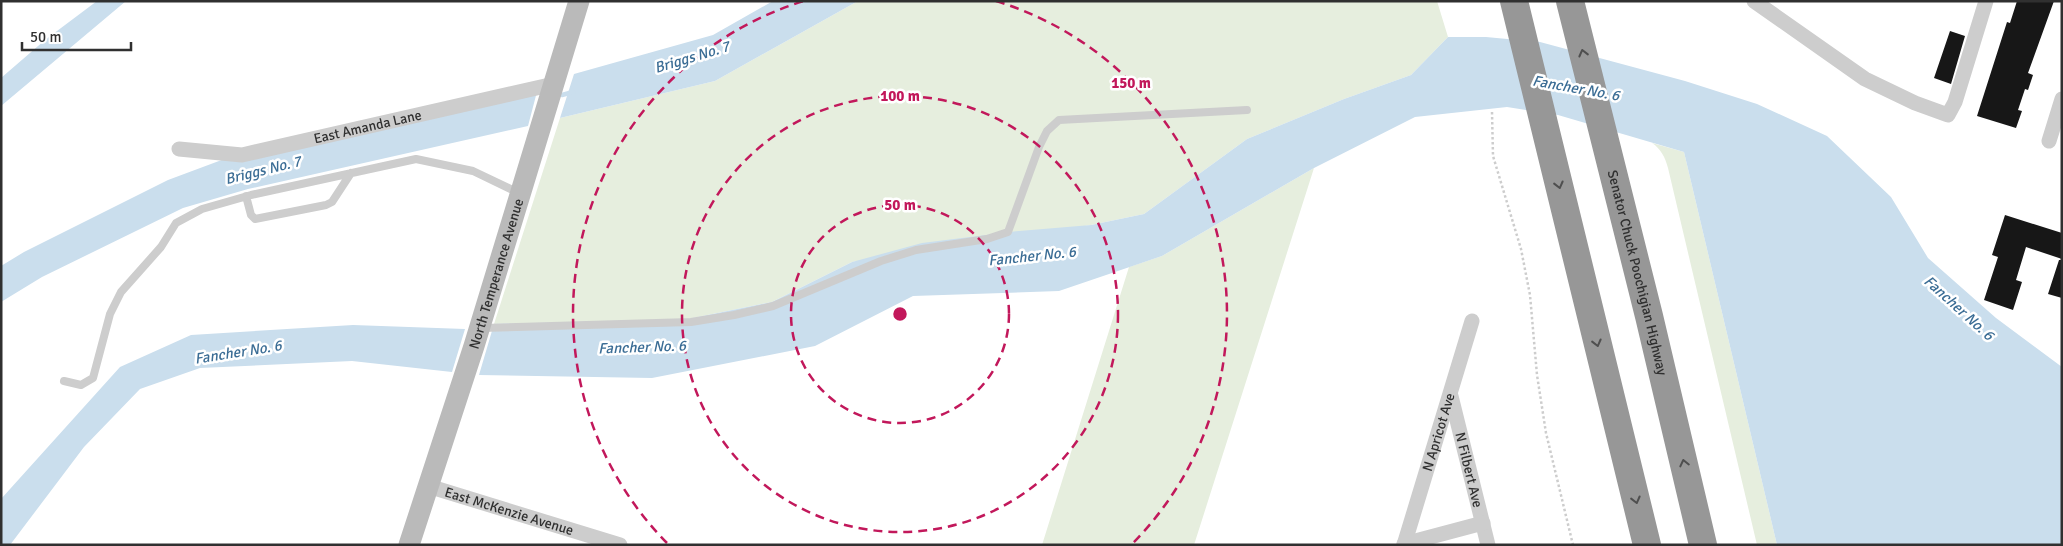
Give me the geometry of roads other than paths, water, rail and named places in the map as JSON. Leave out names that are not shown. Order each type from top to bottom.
[{"type":"highway","points":[[1513,6],[1547,137],[1646,545]]},
{"type":"highway","name":"Senator Chuck Poochigian Highway","points":[[1572,9],[1609,151],[1703,545]]},
{"type":"main road","name":"North Temperance Avenue","points":[[409,545],[467,367],[580,1]]},
{"type":"street","points":[[1754,1],[1865,79],[1915,103],[1948,115],[1955,102],[1986,1]]},
{"type":"street","name":"East Amanda Lane","points":[[179,149],[242,155],[554,84]]},
{"type":"street","points":[[2049,141],[2062,99]]},
{"type":"street","name":"N Apricot Ave","points":[[1404,544],[1472,321]]},
{"type":"street","name":"N Filbert Ave","points":[[1451,395],[1488,545]]},
{"type":"street","name":"East McKenzie Avenue","points":[[428,486],[620,545]]},
{"type":"street","points":[[1404,544],[1482,523]]},
{"type":"lane","points":[[476,337],[691,322],[773,306],[881,260],[916,250],[987,239],[1008,232],[1039,147],[1047,131],[1060,120],[1246,110]]},
{"type":"lane","points":[[64,381],[81,385],[92,378],[110,314],[121,292],[161,247],[176,223],[202,209],[246,196],[416,159],[474,171],[521,194]]},
{"type":"lane","points":[[246,196],[251,215],[255,219],[326,205],[332,202],[351,173]]},
{"type":"water","points":[[97,1],[126,1],[1,106],[1,78],[45,40]]},
{"type":"water","points":[[773,1],[858,1],[715,81],[560,118],[574,74],[713,35]]},
{"type":"water","name":"Fancher No. 6","points":[[1448,37],[1486,37],[1540,42],[1685,81],[1757,104],[1827,136],[1891,197],[1928,258],[1996,318],[2062,367],[2062,545],[1777,545],[1684,152],[1558,115],[1507,107],[1415,117],[1314,168],[1162,256],[1059,291],[913,296],[815,346],[652,378],[479,375],[494,324],[688,319],[772,302],[852,262],[922,243],[1019,231],[1091,225],[1144,214],[1247,139],[1344,99],[1411,75]]},
{"type":"water","points":[[539,84],[528,126],[248,189],[183,208],[42,277],[1,302],[1,266],[24,252],[168,180],[227,158]]},
{"type":"water","name":"Fancher No. 6","points":[[353,325],[465,329],[452,372],[352,361],[200,368],[140,389],[84,447],[10,545],[1,545],[1,499],[120,367],[191,335]]},
{"type":"waterway","name":"Briggs No. 7","points":[[562,95],[573,92]]}]
